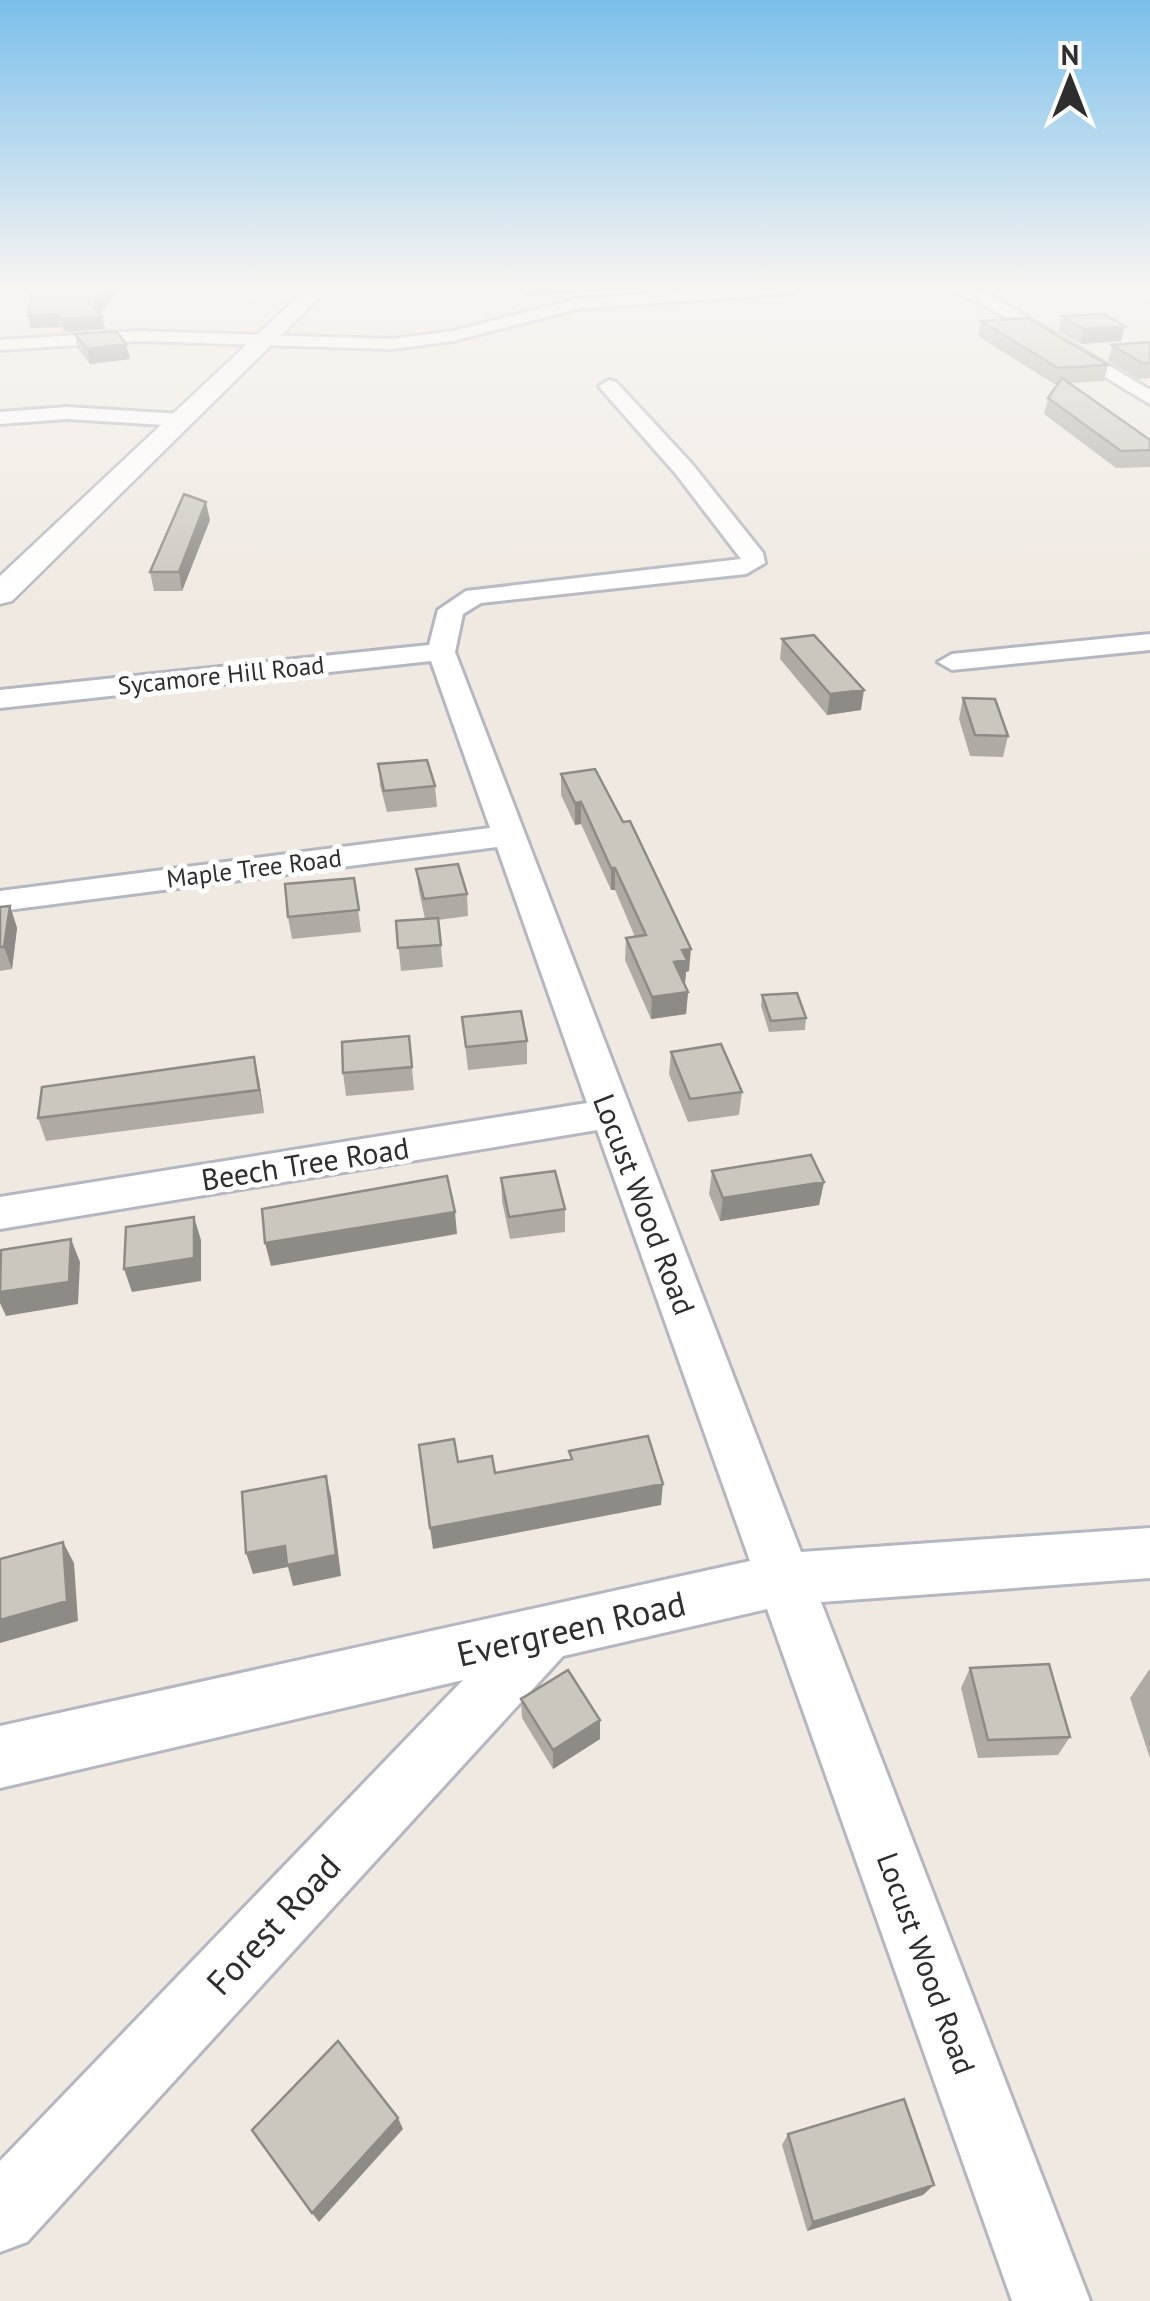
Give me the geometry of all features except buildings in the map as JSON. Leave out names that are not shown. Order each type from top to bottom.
[{"type":"street","points":[[0,594],[207,395]]},
{"type":"street","points":[[441,652],[451,610],[475,596],[746,567],[753,563],[754,558],[684,469],[617,395]]},
{"type":"street","points":[[0,418],[68,414],[181,420]]},
{"type":"street","points":[[952,662],[1150,642]]},
{"type":"street","name":"Sycamore Hill Road","points":[[0,698],[441,652]]},
{"type":"street","name":"Locust Wood Road","points":[[441,652],[1051,2301]]},
{"type":"street","name":"Maple Tree Road","points":[[0,901],[508,836]]},
{"type":"street","name":"Beech Tree Road","points":[[0,1213],[610,1114]]},
{"type":"street","name":"Evergreen Road","points":[[0,1757],[786,1580],[1150,1553]]},
{"type":"street","name":"Forest Road","points":[[0,2215],[546,1634]]}]
